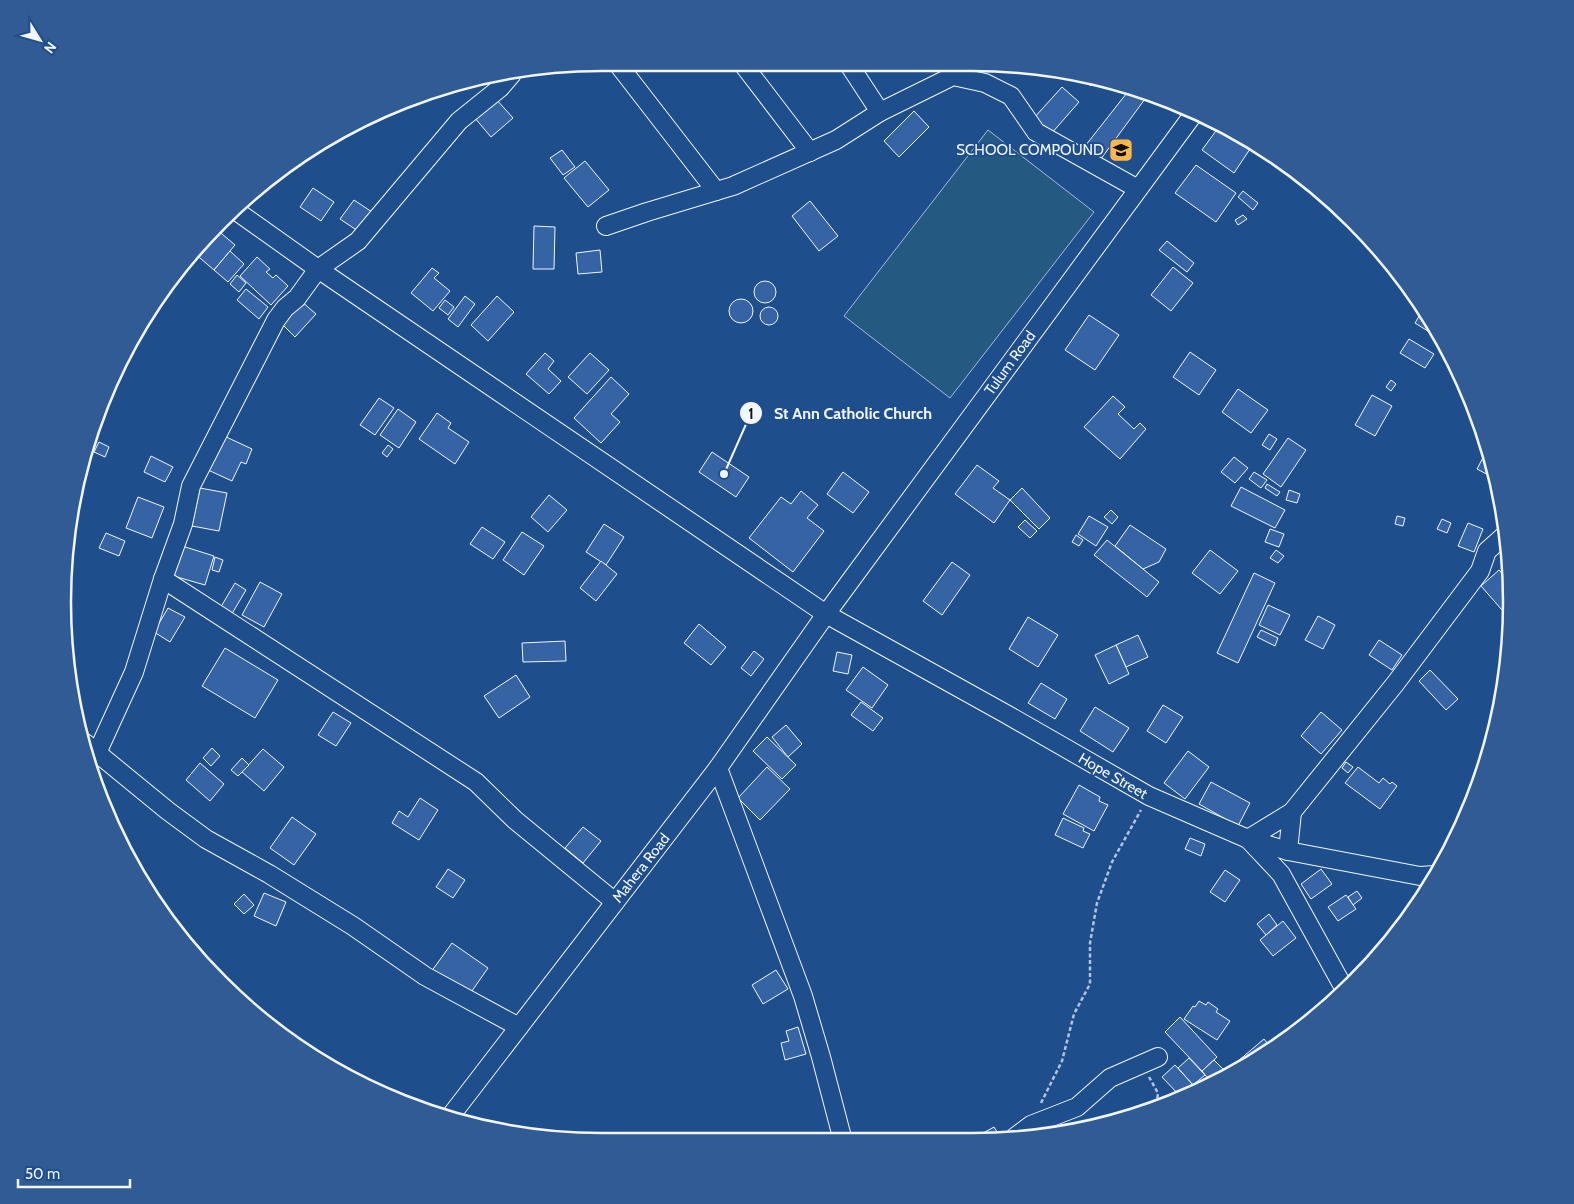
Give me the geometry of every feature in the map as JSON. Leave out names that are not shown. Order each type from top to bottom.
[{"type":"street","points":[[624,71],[716,191]]},
{"type":"street","points":[[748,71],[810,152]]},
{"type":"street","points":[[853,71],[880,112]]},
{"type":"street","points":[[606,226],[733,186],[836,140],[880,112],[953,76],[985,83],[1011,96],[1036,132],[1138,189]]},
{"type":"street","points":[[92,749],[134,672],[163,579],[183,524],[191,486],[203,466],[216,435],[276,320],[285,308],[297,298],[318,269],[358,241],[459,121],[500,88],[507,80]]},
{"type":"street","name":"Tulum Road","points":[[826,614],[1189,118]]},
{"type":"street","name":"Hope Street","points":[[241,214],[318,269],[826,614],[1149,796],[1248,839],[1281,874],[1341,983]]},
{"type":"street","points":[[1248,839],[1292,812],[1406,669],[1480,571],[1487,551],[1499,541]]},
{"type":"street","points":[[163,579],[476,782],[514,820],[615,902]]},
{"type":"street","name":"Mahera Road","points":[[454,1112],[718,768],[826,614]]},
{"type":"street","points":[[94,756],[206,839],[269,874],[353,926],[425,976],[519,1027]]},
{"type":"street","points":[[718,768],[803,996],[841,1133]]},
{"type":"street","points":[[1288,851],[1292,812]]},
{"type":"street","points":[[1248,839],[1288,851],[1420,876],[1427,876]]},
{"type":"street","points":[[1024,1130],[1030,1125],[1078,1107],[1110,1078],[1150,1061]]},
{"type":"path","points":[[1030,1125],[1062,1061],[1074,1014],[1090,984],[1090,942],[1097,903],[1112,862],[1149,796]]},
{"type":"path","points":[[1150,1061],[1158,1093],[1157,1099]]},
{"type":"shaded area","points":[[988,130],[1094,212],[950,398],[844,316]]},
{"type":"building","points":[[1062,87],[1079,102],[1051,134],[1033,119]]},
{"type":"building","points":[[1126,94],[1145,100],[1092,171],[1078,155]]},
{"type":"building","points":[[496,99],[513,118],[491,137],[474,117]]},
{"type":"building","points":[[914,111],[929,127],[899,157],[884,141]]},
{"type":"building","points":[[1216,131],[1249,150],[1234,173],[1202,150]]},
{"type":"building","points":[[562,150],[575,167],[563,175],[550,158]]},
{"type":"building","points":[[585,161],[609,190],[588,207],[564,178]]},
{"type":"building","points":[[1196,165],[1236,193],[1216,222],[1175,193]]},
{"type":"building","points":[[313,188],[334,202],[321,221],[300,207]]},
{"type":"building","points":[[1243,191],[1258,203],[1253,210],[1238,197]]},
{"type":"building","points":[[354,200],[372,212],[358,231],[340,219]]},
{"type":"building","points":[[810,201],[838,236],[819,251],[792,216]]},
{"type":"building","points":[[1243,215],[1247,219],[1238,225],[1235,220]]},
{"type":"building","points":[[534,226],[555,227],[554,269],[533,269]]},
{"type":"building","points":[[221,233],[235,245],[214,270],[199,257]]},
{"type":"building","points":[[1167,241],[1194,263],[1187,272],[1159,250]]},
{"type":"building","points":[[600,250],[602,272],[578,274],[576,253]]},
{"type":"building","points":[[230,251],[244,264],[228,282],[214,270]]},
{"type":"building","points":[[257,257],[270,269],[266,272],[273,278],[276,275],[288,286],[271,305],[240,276]]},
{"type":"building","points":[[1173,267],[1193,283],[1171,311],[1151,295]]},
{"type":"building","points":[[432,268],[439,273],[434,278],[450,291],[433,311],[411,293]]},
{"type":"building","points":[[237,275],[246,283],[239,292],[230,284]]},
{"type":"building","points":[[761,281],[769,281],[776,288],[776,296],[769,303],[761,303],[754,296],[754,288]]},
{"type":"building","points":[[246,289],[268,307],[259,319],[237,300]]},
{"type":"building","points":[[465,296],[475,304],[458,327],[448,319]]},
{"type":"building","points":[[497,296],[514,312],[488,341],[471,325]]},
{"type":"building","points":[[741,299],[750,302],[753,311],[750,320],[741,323],[732,320],[729,311],[732,302]]},
{"type":"building","points":[[445,300],[454,307],[448,315],[439,308]]},
{"type":"building","points":[[301,301],[316,314],[295,337],[281,323]]},
{"type":"building","points":[[769,307],[775,310],[778,316],[775,322],[769,325],[763,322],[760,316],[763,310]]},
{"type":"building","points":[[1089,315],[1119,335],[1095,370],[1065,350]]},
{"type":"building","points":[[1419,316],[1428,331],[1415,323]]},
{"type":"building","points":[[1409,339],[1434,354],[1425,368],[1400,353]]},
{"type":"building","points":[[1190,352],[1216,370],[1199,395],[1173,377]]},
{"type":"building","points":[[545,353],[554,361],[548,369],[561,381],[549,394],[526,374]]},
{"type":"building","points":[[590,353],[609,370],[587,394],[568,377]]},
{"type":"building","points":[[611,377],[629,394],[611,414],[620,422],[601,443],[574,418]]},
{"type":"building","points":[[1391,380],[1396,384],[1391,391],[1386,387]]},
{"type":"building","points":[[1238,389],[1268,410],[1251,433],[1222,412]]},
{"type":"building","points":[[1372,395],[1392,406],[1375,436],[1355,425]]},
{"type":"building","points":[[1113,396],[1125,407],[1118,414],[1134,429],[1140,423],[1146,429],[1120,459],[1084,427]]},
{"type":"building","points":[[379,398],[394,408],[375,435],[360,425]]},
{"type":"building","points":[[398,409],[416,422],[399,448],[380,435]]},
{"type":"building","points":[[437,413],[451,423],[448,428],[469,442],[455,464],[419,439]]},
{"type":"building","points":[[1269,434],[1277,439],[1270,450],[1262,445]]},
{"type":"building","points":[[224,436],[252,449],[246,464],[241,462],[232,481],[208,470]]},
{"type":"building","points":[[1288,438],[1306,450],[1281,487],[1263,474]]},
{"type":"building","points":[[99,442],[109,447],[105,457],[94,452]]},
{"type":"building","points":[[388,445],[393,449],[387,457],[382,453]]},
{"type":"building","points":[[712,452],[749,477],[736,497],[699,472]]},
{"type":"building","points":[[151,456],[173,467],[165,482],[144,472]]},
{"type":"building","points":[[1234,457],[1248,468],[1235,483],[1221,472]]},
{"type":"building","points":[[1483,458],[1487,474],[1477,469]]},
{"type":"building","points":[[977,465],[999,481],[993,488],[1010,500],[994,523],[955,494]]},
{"type":"building","points":[[843,472],[869,492],[853,513],[827,494]]},
{"type":"building","points":[[1254,472],[1267,480],[1261,488],[1249,479]]},
{"type":"building","points":[[1267,484],[1280,492],[1277,496],[1265,488]]},
{"type":"building","points":[[1241,487],[1285,510],[1275,528],[1231,506]]},
{"type":"building","points":[[200,488],[227,493],[219,531],[192,526]]},
{"type":"building","points":[[1022,488],[1050,518],[1039,529],[1010,500]]},
{"type":"building","points":[[1289,490],[1300,494],[1297,503],[1286,500]]},
{"type":"building","points":[[801,491],[818,505],[807,518],[824,531],[793,572],[749,538],[781,497],[791,504]]},
{"type":"building","points":[[549,495],[567,510],[548,532],[531,517]]},
{"type":"building","points":[[138,497],[164,507],[152,538],[126,528]]},
{"type":"building","points":[[1111,510],[1118,517],[1112,524],[1104,517]]},
{"type":"building","points":[[1089,516],[1108,527],[1096,546],[1078,534]]},
{"type":"building","points":[[1397,516],[1405,518],[1403,526],[1395,524]]},
{"type":"building","points":[[1442,519],[1451,523],[1447,533],[1437,529]]},
{"type":"building","points":[[1025,520],[1037,531],[1030,538],[1018,527]]},
{"type":"building","points":[[1468,523],[1483,529],[1474,552],[1458,546]]},
{"type":"building","points":[[604,524],[624,537],[606,565],[586,552]]},
{"type":"building","points":[[1130,525],[1166,549],[1159,562],[1143,569],[1115,546]]},
{"type":"building","points":[[482,527],[505,542],[493,559],[470,544]]},
{"type":"building","points":[[1270,529],[1284,534],[1279,547],[1265,542]]},
{"type":"building","points":[[522,532],[544,546],[524,575],[503,560]]},
{"type":"building","points":[[106,533],[125,541],[119,556],[99,548]]},
{"type":"building","points":[[1076,535],[1083,540],[1079,546],[1072,542]]},
{"type":"building","points":[[1107,540],[1159,582],[1147,597],[1094,555]]},
{"type":"building","points":[[179,545],[214,556],[205,585],[170,575]]},
{"type":"building","points":[[1210,550],[1238,571],[1220,594],[1192,573]]},
{"type":"building","points":[[1276,550],[1284,556],[1278,563],[1270,558]]},
{"type":"building","points":[[215,557],[223,560],[219,572],[212,570]]},
{"type":"building","points":[[601,561],[617,574],[596,601],[580,588]]},
{"type":"building","points":[[952,562],[970,575],[942,615],[923,601]]},
{"type":"building","points":[[1499,570],[1502,573],[1503,609],[1502,610],[1481,586]]},
{"type":"building","points":[[1254,573],[1275,583],[1238,663],[1217,653]]},
{"type":"building","points":[[260,582],[282,594],[264,627],[242,615]]},
{"type":"building","points":[[235,583],[246,590],[230,617],[219,610]]},
{"type":"building","points":[[1268,605],[1290,615],[1280,635],[1259,625]]},
{"type":"building","points":[[168,608],[185,617],[170,642],[154,632]]},
{"type":"building","points":[[1318,616],[1335,625],[1323,649],[1305,640]]},
{"type":"building","points":[[1028,617],[1058,635],[1038,667],[1009,649]]},
{"type":"building","points":[[699,624],[726,647],[711,665],[684,643]]},
{"type":"building","points":[[1261,630],[1278,638],[1275,646],[1257,637]]},
{"type":"building","points":[[1138,635],[1148,657],[1126,667],[1116,645]]},
{"type":"building","points":[[1379,640],[1402,655],[1392,670],[1369,655]]},
{"type":"building","points":[[565,641],[566,661],[523,662],[522,643]]},
{"type":"building","points":[[1116,645],[1129,674],[1109,684],[1095,655]]},
{"type":"building","points":[[225,648],[278,680],[255,718],[202,686]]},
{"type":"building","points":[[754,651],[764,659],[751,676],[741,668]]},
{"type":"building","points":[[837,652],[852,655],[848,674],[833,671]]},
{"type":"building","points":[[863,667],[888,685],[872,708],[846,690]]},
{"type":"building","points":[[1430,670],[1458,699],[1446,710],[1419,681]]},
{"type":"building","points":[[516,675],[530,697],[499,718],[484,696]]},
{"type":"building","points":[[1041,683],[1067,699],[1055,719],[1028,703]]},
{"type":"building","points":[[861,702],[883,718],[873,731],[851,715]]},
{"type":"building","points":[[1163,705],[1183,717],[1166,743],[1147,731]]},
{"type":"building","points":[[1095,707],[1129,728],[1113,752],[1080,731]]},
{"type":"building","points":[[333,712],[351,723],[336,746],[318,735]]},
{"type":"building","points":[[1321,712],[1342,730],[1321,754],[1301,736]]},
{"type":"building","points":[[786,725],[802,744],[788,757],[772,737]]},
{"type":"building","points":[[767,737],[796,765],[782,779],[753,751]]},
{"type":"building","points":[[212,748],[220,756],[211,766],[203,758]]},
{"type":"building","points":[[263,749],[284,767],[264,791],[242,772]]},
{"type":"building","points":[[1188,751],[1209,767],[1185,799],[1164,783]]},
{"type":"building","points":[[242,758],[249,765],[238,776],[231,770]]},
{"type":"building","points":[[1346,762],[1353,767],[1348,773],[1342,768]]},
{"type":"building","points":[[200,763],[224,784],[210,801],[186,780]]},
{"type":"building","points":[[767,767],[790,789],[760,820],[738,798]]},
{"type":"building","points":[[1358,767],[1379,783],[1383,778],[1390,784],[1392,782],[1397,786],[1380,809],[1345,783]]},
{"type":"building","points":[[1211,782],[1250,803],[1238,826],[1199,804]]},
{"type":"building","points":[[1079,785],[1100,797],[1099,801],[1108,805],[1094,831],[1063,814]]},
{"type":"building","points":[[420,798],[438,810],[419,840],[392,823],[399,811],[408,817]]},
{"type":"building","points":[[292,817],[316,834],[294,865],[270,848]]},
{"type":"building","points":[[1063,818],[1084,828],[1083,831],[1090,834],[1083,848],[1055,835]]},
{"type":"building","points":[[583,827],[601,841],[583,863],[565,848]]},
{"type":"building","points":[[1190,838],[1205,844],[1201,856],[1185,849]]},
{"type":"building","points":[[448,869],[465,880],[453,898],[436,887]]},
{"type":"building","points":[[1321,869],[1332,884],[1311,899],[1301,884]]},
{"type":"building","points":[[1225,870],[1240,880],[1225,902],[1210,892]]},
{"type":"building","points":[[1357,891],[1362,898],[1353,905],[1348,897]]},
{"type":"building","points":[[264,893],[286,902],[276,926],[254,916]]},
{"type":"building","points":[[244,894],[254,905],[244,914],[234,904]]},
{"type":"building","points":[[1346,895],[1356,909],[1338,921],[1328,907]]},
{"type":"building","points":[[1269,914],[1277,925],[1266,935],[1257,924]]},
{"type":"building","points":[[1283,921],[1296,938],[1273,956],[1260,940]]},
{"type":"building","points":[[452,943],[488,968],[467,998],[431,972]]},
{"type":"building","points":[[776,970],[788,989],[763,1004],[752,985]]},
{"type":"building","points":[[1199,1001],[1206,1005],[1208,1002],[1218,1009],[1216,1012],[1230,1021],[1217,1040],[1184,1019]]},
{"type":"building","points":[[1180,1017],[1217,1057],[1202,1071],[1165,1032]]},
{"type":"building","points":[[798,1027],[806,1054],[785,1060],[781,1043],[789,1041],[786,1031]]},
{"type":"building","points":[[1264,1039],[1267,1043],[1238,1061]]},
{"type":"building","points":[[1189,1058],[1205,1075],[1192,1084],[1178,1068]]},
{"type":"building","points":[[1214,1060],[1223,1069],[1207,1078],[1202,1071]]},
{"type":"building","points":[[1175,1065],[1192,1084],[1176,1092],[1162,1077]]},
{"type":"building","points":[[994,1127],[997,1132],[984,1133]]},
{"type":"place","name":"SCHOOL COMPOUND","points":[[1121,150]]},
{"type":"place","name":"St Ann Catholic Church","points":[[724,474]]}]
